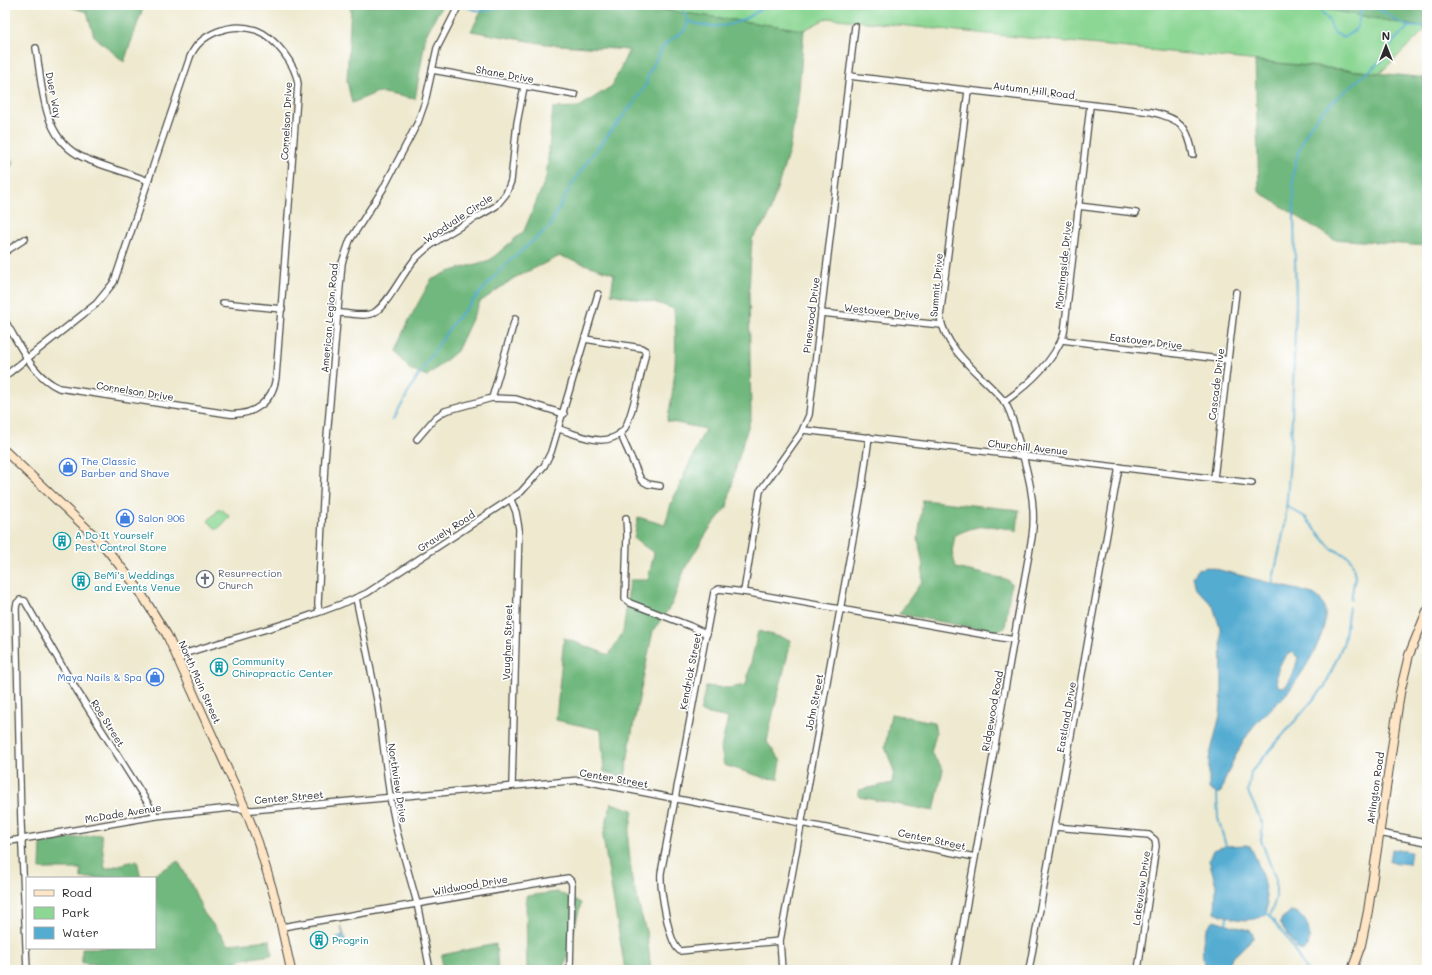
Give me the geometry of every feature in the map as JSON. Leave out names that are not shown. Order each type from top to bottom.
[{"type":"main road","name":"North Main Street","points":[[5,451],[84,526],[115,559],[152,608],[177,656],[245,808],[267,869],[291,970]]},
{"type":"main road","name":"Arlington Road","points":[[1352,970],[1359,953],[1365,928],[1400,693],[1410,654],[1427,611]]},
{"type":"street","name":"American Legion Road","points":[[319,612],[318,604],[325,460],[338,313],[340,272],[347,246],[383,190],[418,122],[425,102],[437,48],[457,8]]},
{"type":"street","name":"Pinewood Drive","points":[[744,592],[760,492],[803,430],[809,415],[855,26]]},
{"type":"street","name":"Cornelson Drive","points":[[5,376],[96,304],[109,290],[117,273],[190,57],[196,47],[209,36],[230,29],[241,28],[256,30],[269,38],[292,63],[298,84],[282,309],[274,387],[269,397],[262,405],[244,414],[229,414],[63,389],[52,385],[39,375],[28,358]]},
{"type":"street","name":"Duer Way","points":[[36,48],[46,112],[53,128],[62,142],[71,151],[84,158],[148,181]]},
{"type":"street","name":"Shane Drive","points":[[432,70],[575,95]]},
{"type":"street","name":"Autumn Hill Road","points":[[849,76],[1090,106],[1152,112],[1171,117],[1181,124],[1190,138],[1193,155]]},
{"type":"street","name":"Woodvale Circle","points":[[338,313],[364,314],[374,312],[384,303],[401,276],[417,257],[438,240],[496,206],[503,199],[511,181],[524,87]]},
{"type":"street","name":"Summit Drive","points":[[968,91],[940,309],[942,325],[946,334],[970,367],[1004,402],[1011,417],[1023,456]]},
{"type":"street","name":"Morningside Drive","points":[[1004,402],[1033,379],[1045,365],[1062,340],[1066,325],[1090,106]]},
{"type":"street","points":[[1078,206],[1136,213]]},
{"type":"street","points":[[5,252],[25,239]]},
{"type":"street","name":"Cascade Drive","points":[[1214,478],[1236,292]]},
{"type":"street","name":"Gravely Road","points":[[177,656],[319,612],[356,598],[380,585],[521,492],[544,466],[551,452],[564,414],[598,294]]},
{"type":"street","points":[[223,303],[282,309]]},
{"type":"street","name":"Westover Drive","points":[[821,313],[942,325]]},
{"type":"street","points":[[492,398],[514,319]]},
{"type":"street","points":[[5,321],[28,358]]},
{"type":"street","points":[[559,429],[600,440],[614,437],[624,430],[630,416],[646,351],[641,348],[585,339]]},
{"type":"street","name":"Eastover Drive","points":[[1062,340],[1228,360]]},
{"type":"street","points":[[417,439],[435,418],[445,411],[492,398],[516,399],[564,414]]},
{"type":"street","name":"Churchill Avenue","points":[[803,430],[1119,466],[1252,483]]},
{"type":"street","points":[[620,433],[640,480],[648,484],[660,486]]},
{"type":"street","name":"John Street","points":[[782,970],[780,941],[841,609],[862,489],[869,437]]},
{"type":"street","name":"Ridgewood Road","points":[[955,970],[1014,640],[1034,518],[1032,493],[1023,456]]},
{"type":"street","name":"Eastland Drive","points":[[1029,970],[1119,466]]},
{"type":"street","name":"Vaughan Street","points":[[511,500],[516,512],[519,529],[512,785]]},
{"type":"street","points":[[626,518],[627,536],[625,599],[630,603],[707,634]]},
{"type":"street","name":"Kendrick Street","points":[[780,941],[685,951],[676,947],[662,896],[660,881],[714,592],[719,589],[744,592],[1014,640]]},
{"type":"street","name":"Northview Drive","points":[[356,598],[378,705],[390,797],[397,832],[417,903],[430,970]]},
{"type":"street","name":"Roe Street","points":[[22,839],[16,608],[17,603],[20,600],[25,601],[28,605],[69,678],[156,816]]},
{"type":"street","name":"Center Street","points":[[245,808],[252,810],[512,785],[580,780],[975,857]]},
{"type":"street","name":"McDade Avenue","points":[[5,842],[156,816],[245,808]]},
{"type":"street","name":"Lakeview Drive","points":[[1055,827],[1149,835],[1155,840],[1156,846],[1138,970]]},
{"type":"street","points":[[1379,833],[1427,842]]},
{"type":"street","points":[[22,839],[26,944]]},
{"type":"street","name":"Wildwood Drive","points":[[282,927],[568,878],[572,881],[570,970]]},
{"type":"street","points":[[26,949],[27,970]]},
{"type":"green space","points":[[65,5],[144,5],[124,62],[94,36],[87,12]]},
{"type":"green space","points":[[351,5],[436,5],[441,7],[426,35],[415,99],[378,92],[352,103],[347,81]]},
{"type":"green space","points":[[485,5],[629,5],[804,30],[798,101],[789,151],[768,218],[752,239],[749,290],[751,417],[736,467],[727,507],[710,528],[685,568],[672,604],[653,631],[631,737],[625,777],[604,772],[601,730],[556,720],[564,638],[609,655],[623,632],[630,580],[648,580],[654,553],[634,539],[638,517],[665,525],[671,504],[705,429],[667,421],[675,365],[674,309],[657,303],[611,294],[614,274],[560,256],[514,278],[480,302],[457,351],[427,376],[409,369],[396,351],[409,320],[431,280],[448,272],[490,260],[524,231],[546,178],[553,108],[579,107],[612,86],[629,50],[546,44],[471,31]]},
{"type":"green space","points":[[629,5],[1190,5],[1241,9],[1246,5],[1303,5],[1427,28],[1380,73],[827,18],[804,30]]},
{"type":"green space","points":[[1190,5],[1246,5],[1241,9]]},
{"type":"green space","points":[[1303,5],[1412,5],[1427,13],[1427,28]]},
{"type":"green space","points":[[1255,61],[1427,78],[1427,246],[1333,239],[1259,192]]},
{"type":"green space","points":[[5,149],[13,164],[5,170]]},
{"type":"green space","points":[[923,500],[1019,510],[1017,531],[992,526],[972,528],[955,535],[952,552],[956,568],[1006,579],[1011,583],[1005,628],[996,632],[899,614],[922,581],[923,566],[918,539]]},
{"type":"green space","points":[[220,508],[230,517],[217,530],[208,521]]},
{"type":"green space","points":[[758,631],[791,640],[767,742],[781,761],[778,779],[765,778],[724,765],[721,748],[728,718],[700,712],[706,686],[727,688],[746,685]]},
{"type":"green space","points":[[891,714],[934,722],[936,733],[931,753],[943,769],[934,811],[859,797],[859,790],[892,783],[894,771],[885,747]]},
{"type":"green space","points":[[611,803],[633,810],[628,840],[632,880],[647,935],[651,970],[625,970],[603,837]]},
{"type":"green space","points":[[101,834],[105,869],[137,860],[141,877],[81,877],[81,869],[40,869],[41,843]]},
{"type":"green space","points":[[178,861],[191,884],[204,913],[228,944],[270,940],[272,955],[244,959],[222,969],[211,970],[160,970],[82,963],[82,949],[156,949],[156,877],[151,877]]},
{"type":"green space","points":[[558,892],[581,903],[564,970],[527,970],[526,896]]},
{"type":"green space","points":[[496,944],[498,970],[441,970],[442,955]]},
{"type":"water","points":[[1208,567],[1313,594],[1322,602],[1325,614],[1324,627],[1303,671],[1288,692],[1258,721],[1250,731],[1233,761],[1221,792],[1217,794],[1209,789],[1209,759],[1220,715],[1222,689],[1221,631],[1213,606],[1196,588],[1192,576],[1197,569]],"holes":[[[1293,652],[1298,658],[1293,675],[1286,686],[1279,687],[1277,682],[1277,672],[1282,661]]]},
{"type":"water","points":[[1226,846],[1250,846],[1254,853],[1260,870],[1265,887],[1267,913],[1262,917],[1255,919],[1241,920],[1227,917],[1215,912],[1216,885],[1209,860],[1213,850]]},
{"type":"water","points":[[1392,849],[1411,852],[1409,864],[1390,862]]},
{"type":"water","points":[[1291,912],[1296,912],[1300,915],[1308,927],[1308,947],[1303,951],[1297,949],[1280,923],[1282,918]]},
{"type":"water","points":[[1214,920],[1251,931],[1254,937],[1220,970],[1206,970],[1202,950],[1204,937],[1206,930]]},
{"type":"water","points":[[341,926],[346,941],[339,945],[337,937],[343,935]]},
{"type":"waterway","points":[[462,5],[482,11],[492,10],[503,5]]},
{"type":"waterway","points":[[681,5],[688,21],[699,25],[710,26],[729,25],[739,22],[767,5]]},
{"type":"waterway","points":[[1272,5],[1281,7],[1284,5]]},
{"type":"waterway","points":[[1316,5],[1329,20],[1334,33],[1344,37],[1355,30],[1358,24],[1360,11],[1368,5]]},
{"type":"waterway","points":[[1370,5],[1408,26],[1427,26]]},
{"type":"waterway","points":[[394,419],[414,382],[453,323],[505,265],[549,227],[572,184],[592,155],[633,104],[646,85],[648,75],[664,45],[685,30],[688,21]]},
{"type":"waterway","points":[[1272,584],[1285,525],[1291,446],[1296,301],[1293,174],[1299,150],[1309,128],[1316,119],[1334,101],[1383,59],[1394,41],[1409,27]]},
{"type":"waterway","points":[[1286,506],[1305,517],[1331,548],[1347,556],[1352,561],[1355,577],[1351,599]]},
{"type":"waterway","points":[[1270,916],[1276,898],[1276,880],[1261,840],[1263,825],[1248,792],[1251,772],[1325,686],[1344,642],[1349,607]]},
{"type":"waterway","points":[[1217,794],[1218,818],[1226,846]]},
{"type":"waterway","points":[[1267,913],[1287,938],[1306,970]]},
{"type":"waterway","points":[[1226,924],[1227,918]]},
{"type":"place","name":"The Classic Barber and Shave","points":[[68,467]]},
{"type":"place","name":"Salon 906","points":[[125,518]]},
{"type":"place","name":"A Do It Yourself Pest Control Store","points":[[62,541]]},
{"type":"place","name":"Resurrection Church","points":[[205,579]]},
{"type":"place","name":"BeMi's Weddings and Events Venue","points":[[81,581]]},
{"type":"place","name":"Community Chiropractic Center","points":[[219,667]]},
{"type":"place","name":"Maya Nails & Spa","points":[[155,677]]},
{"type":"place","name":"Progrin","points":[[319,940]]}]
